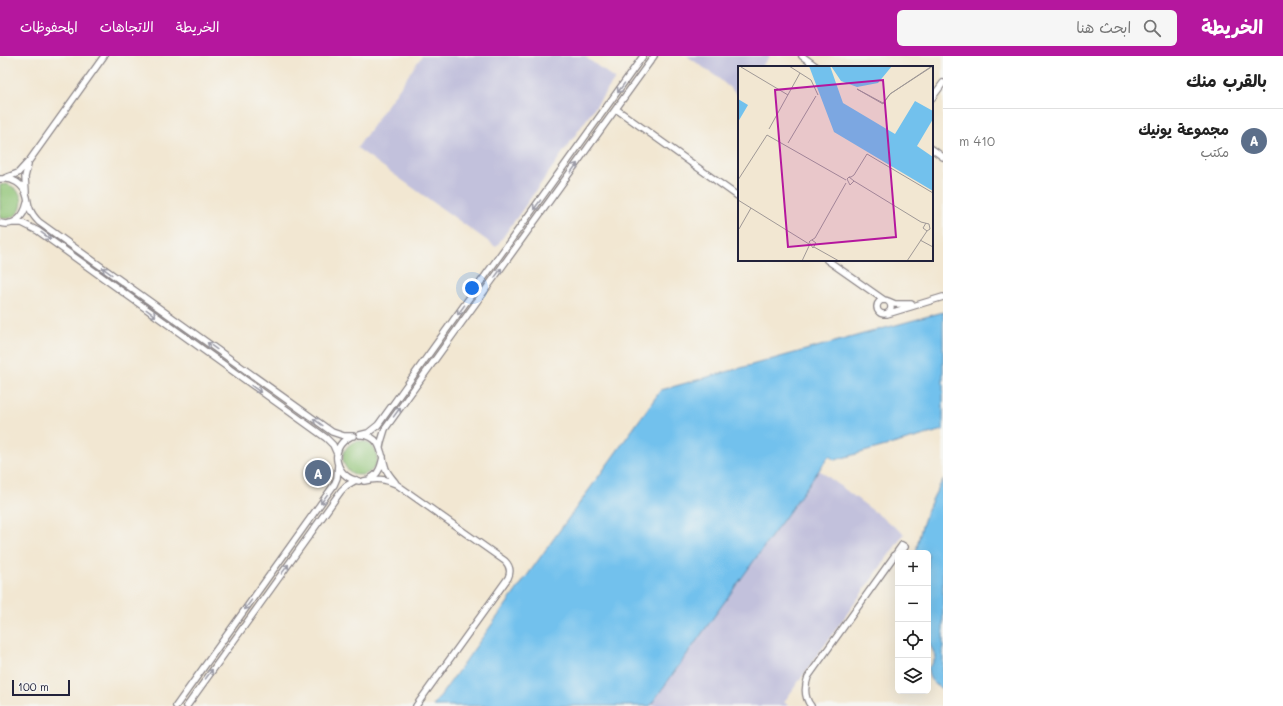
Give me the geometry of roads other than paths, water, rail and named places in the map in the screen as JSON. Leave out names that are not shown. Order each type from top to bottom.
[{"type":"street","points":[[1,179],[18,173],[29,161],[104,56]]},
{"type":"street","points":[[1,179],[6,178],[17,182],[24,189],[32,215],[39,222],[332,432],[344,436],[360,435],[368,433],[378,425],[643,56]]},
{"type":"street","points":[[380,447],[385,429],[654,56]]},
{"type":"street","points":[[802,56],[816,66]]},
{"type":"street","points":[[933,97],[943,83]]},
{"type":"street","points":[[616,109],[738,196]]},
{"type":"street","points":[[933,150],[943,157]]},
{"type":"street","points":[[4,224],[16,222],[25,212],[27,199],[25,177],[29,161]]},
{"type":"street","points":[[4,224],[22,223],[38,231],[326,438],[333,445],[337,454],[337,478],[334,485],[176,706]]},
{"type":"street","points":[[828,261],[872,292],[886,300],[895,304],[920,304]]},
{"type":"street","points":[[872,292],[876,298],[878,310],[883,315],[943,298]]},
{"type":"street","points":[[877,306],[880,302],[886,300]]},
{"type":"street","points":[[886,300],[891,304],[892,309],[887,314]]},
{"type":"street","points":[[360,435],[366,435],[374,439],[380,447],[385,467],[396,484]]},
{"type":"street","points":[[337,454],[345,439],[353,436]]},
{"type":"street","points":[[364,481],[375,476],[381,468],[383,457]]},
{"type":"street","points":[[338,464],[340,470],[346,477],[364,481],[375,478],[383,479],[396,484],[509,565],[510,571],[508,578],[416,706]]},
{"type":"street","points":[[186,706],[341,490],[356,480]]},
{"type":"street","points":[[811,706],[805,695],[805,686],[808,677],[895,558]]},
{"type":"street","points":[[814,706],[808,694],[810,678],[895,561]]},
{"type":"water","points":[[943,312],[943,430],[835,460],[829,456],[650,706],[433,706],[661,390]]},
{"type":"water","points":[[943,480],[943,690],[931,680],[931,665],[936,657],[931,647],[931,550],[917,550],[920,534],[933,497]]},
{"type":"place","name":"مجموعة يونيك","points":[[318,473]]}]
